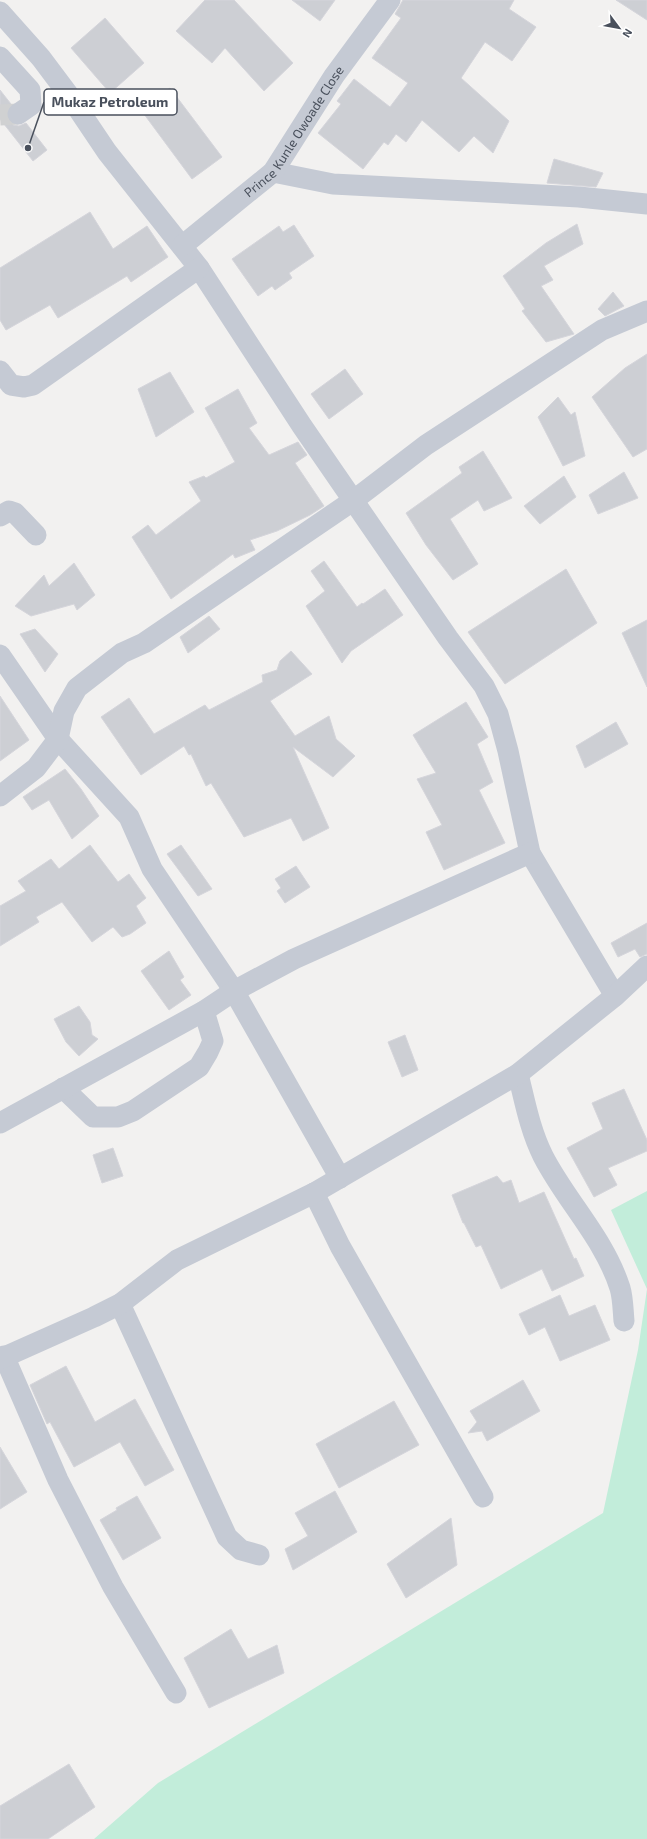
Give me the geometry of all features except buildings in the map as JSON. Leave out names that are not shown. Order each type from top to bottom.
[{"type":"street","name":"Prince Kunle Owoade Close","points":[[182,246],[273,172],[334,76],[388,0]]},
{"type":"street","points":[[0,12],[41,58],[68,94],[107,152],[199,268],[302,426],[448,638],[484,686],[498,714],[508,751],[530,853],[615,996]]},
{"type":"street","points":[[0,58],[30,90],[31,105],[18,114]]},
{"type":"street","points":[[273,172],[333,184],[579,197],[647,204]]},
{"type":"street","points":[[0,371],[11,385],[24,388],[34,385],[199,268]]},
{"type":"street","points":[[0,796],[36,768],[58,738],[64,711],[77,688],[93,674],[122,653],[144,643],[354,500],[426,445],[602,330],[647,311]]},
{"type":"street","points":[[0,516],[9,511],[15,513],[36,535]]},
{"type":"street","points":[[0,655],[58,738],[128,817],[152,869],[234,991],[340,1178]]},
{"type":"street","points":[[0,1123],[204,1011],[234,991],[294,959],[530,853]]},
{"type":"street","points":[[176,1693],[113,1587],[58,1480],[2,1357],[94,1318],[120,1304],[177,1260],[314,1193],[518,1074],[615,996],[647,966]]},
{"type":"street","points":[[63,1088],[93,1117],[118,1118],[133,1111],[199,1067],[213,1041],[204,1011]]},
{"type":"street","points":[[518,1074],[531,1130],[543,1157],[613,1269],[620,1290],[624,1321]]},
{"type":"street","points":[[314,1193],[340,1246],[483,1497]]},
{"type":"street","points":[[120,1304],[227,1538],[241,1550],[260,1555]]},
{"type":"green space","points":[[647,1191],[647,1289],[611,1210]]},
{"type":"green space","points":[[647,1289],[647,1839],[94,1839],[158,1783],[603,1513],[638,1350]]},
{"type":"tunnel","points":[[0,115],[18,114]]},
{"type":"place","name":"Mukaz Petroleum","points":[[28,148]]}]
